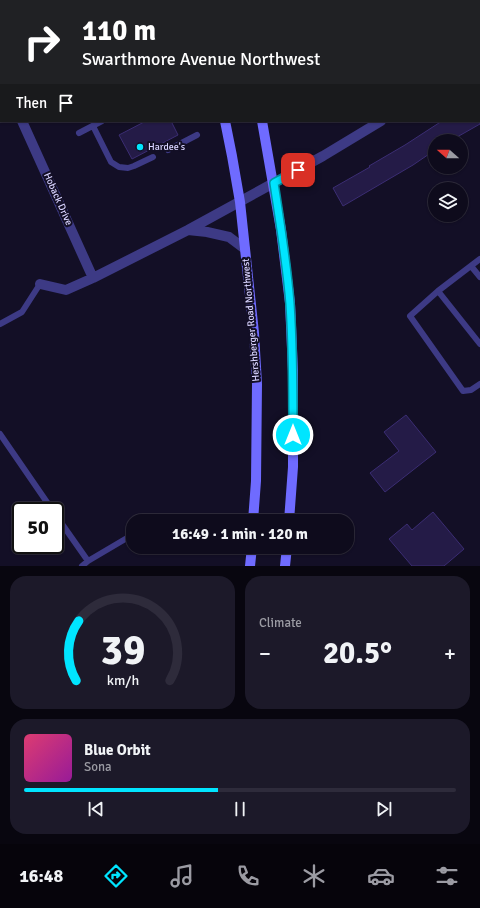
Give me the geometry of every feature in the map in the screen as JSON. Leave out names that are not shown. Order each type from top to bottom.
[{"type":"main road","name":"Hershberger Road Northwest","points":[[225,122],[240,202],[254,333],[257,384],[254,514]]},
{"type":"main road","points":[[262,122],[274,183],[290,303],[294,467],[290,514]]},
{"type":"main road","points":[[250,566],[251,554]]},
{"type":"main road","points":[[286,566],[287,554]]},
{"type":"street","name":"Hoback Drive","points":[[22,122],[93,278]]},
{"type":"street","points":[[40,284],[66,290],[93,278],[240,202],[323,156],[379,122]]},
{"type":"street","points":[[188,230],[207,232],[229,237],[245,250]]},
{"type":"lane","points":[[79,133],[100,122]]},
{"type":"lane","points":[[93,126],[111,162],[119,167],[128,168],[152,157]]},
{"type":"lane","points":[[168,150],[197,135]]},
{"type":"lane","points":[[480,259],[438,291],[410,316],[464,392],[471,390],[480,384]]},
{"type":"lane","points":[[471,266],[480,277]]},
{"type":"lane","points":[[0,324],[22,312],[40,284]]},
{"type":"lane","points":[[438,291],[480,344]]},
{"type":"lane","points":[[0,434],[47,502]]},
{"type":"lane","points":[[64,527],[88,561]]},
{"type":"lane","points":[[82,566],[126,539]]},
{"type":"building","name":"Hardee's","points":[[144,122],[172,122],[178,135],[132,159],[119,135]]},
{"type":"building","points":[[440,122],[480,122],[480,124],[462,134],[428,134],[428,155],[343,206],[333,188],[370,167],[369,166]]},
{"type":"building","points":[[406,415],[436,452],[385,492],[370,473],[399,451],[384,432]]},
{"type":"building","points":[[433,512],[464,549],[444,566],[412,566],[389,539],[407,524],[412,530]]},
{"type":"place","name":"Hardee's","points":[[140,147]]},
{"type":"route","points":[[293,435],[293,371],[290,303],[274,183],[298,170]]}]
